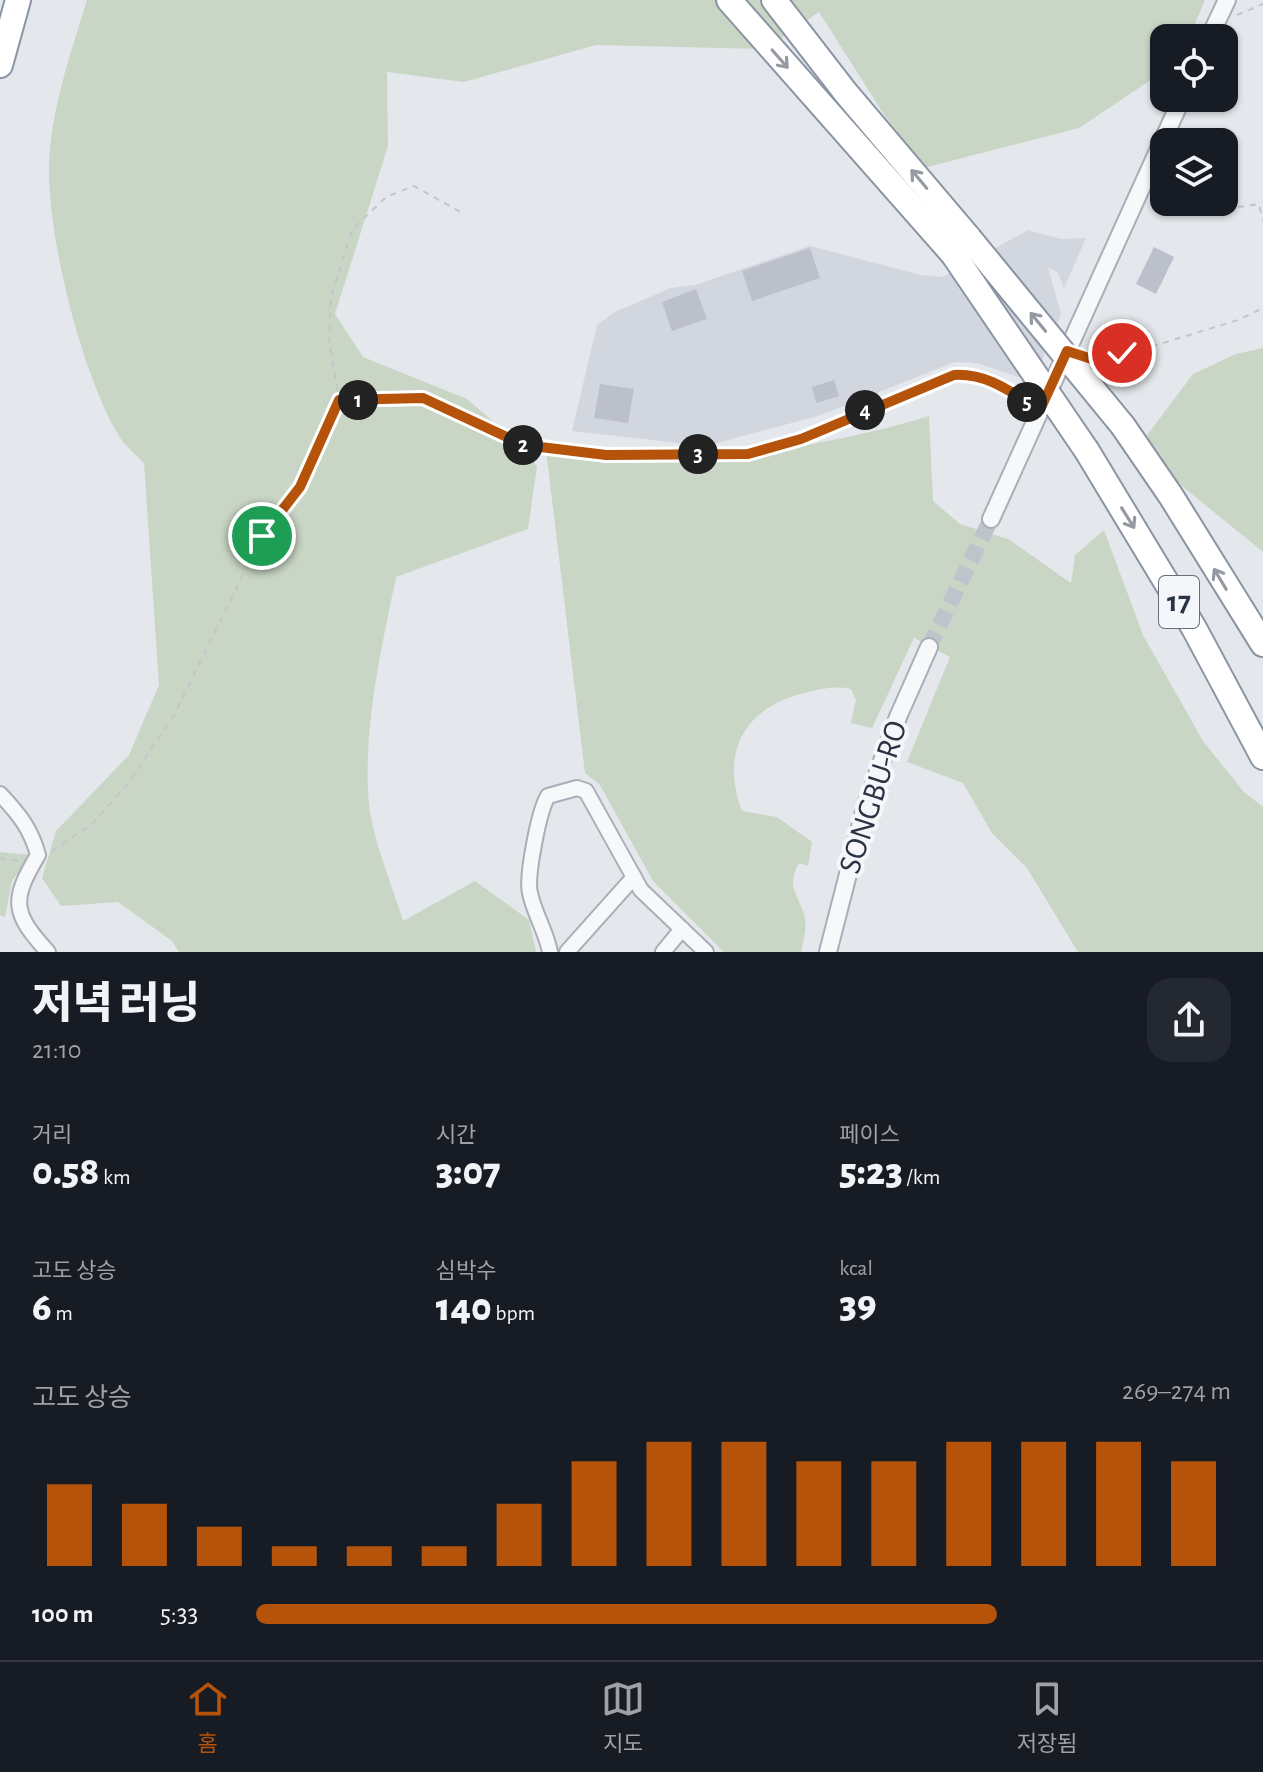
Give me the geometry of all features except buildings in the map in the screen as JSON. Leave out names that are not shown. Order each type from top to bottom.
[{"type":"highway","points":[[0,65],[18,0]]},
{"type":"highway","name":"17","points":[[729,0],[961,246],[1123,426],[1171,496],[1263,644]]},
{"type":"highway","name":"17","points":[[774,0],[961,246],[1194,628],[1263,757]]},
{"type":"street","points":[[1217,22],[1227,0]]},
{"type":"street","points":[[991,519],[1176,112]]},
{"type":"street","name":"SONGBU-RO","points":[[828,952],[865,808],[898,717],[929,647]]},
{"type":"street","points":[[550,952],[543,921],[529,892],[541,808],[548,796],[577,788],[586,791],[634,877],[653,903],[706,952]]},
{"type":"street","points":[[0,794],[26,821],[35,854],[17,894],[20,916],[48,952]]},
{"type":"street","points":[[567,952],[634,877]]},
{"type":"street","points":[[663,952],[682,929]]},
{"type":"path","points":[[1217,22],[1263,4]]},
{"type":"path","points":[[0,858],[60,849],[93,823],[128,784],[198,671],[214,628],[262,536],[300,487],[339,400],[329,341],[331,297],[352,230],[386,197],[414,186],[464,214]]},
{"type":"path","points":[[1238,207],[1259,204],[1263,221]]},
{"type":"path","points":[[1091,360],[1101,362],[1238,320],[1263,308]]},
{"type":"path","points":[[339,400],[423,398],[524,445],[606,455],[748,454],[801,439],[954,375],[972,374],[992,380],[1040,410]]},
{"type":"shaded area","points":[[1028,230],[1061,239],[1086,238],[1064,288],[1058,273],[1048,267],[1061,314],[1033,382],[977,363],[955,362],[821,415],[706,446],[572,431],[597,325],[615,312],[671,288],[695,285],[810,246],[921,275],[943,277]]},
{"type":"green space","points":[[87,0],[1205,0],[1195,24],[1150,24],[1150,80],[1079,128],[923,168],[883,113],[819,12],[765,49],[596,45],[464,82],[387,72],[388,146],[335,314],[363,357],[467,399],[511,437],[537,466],[528,529],[396,577],[372,710],[369,807],[376,840],[403,921],[475,881],[529,920],[536,952],[179,952],[172,941],[118,902],[61,906],[42,878],[56,831],[129,755],[159,685],[144,463],[119,436],[91,375],[67,296],[52,215],[50,148],[65,73]]},
{"type":"green space","points":[[1263,348],[1263,552],[1171,477],[1145,438],[1193,374],[1236,354]]},
{"type":"green space","points":[[929,416],[933,501],[960,524],[1008,539],[1071,583],[1075,555],[1104,530],[1143,635],[1203,741],[1243,791],[1263,807],[1263,952],[1078,952],[1027,868],[992,833],[963,783],[907,762],[950,657],[914,638],[872,728],[851,723],[856,700],[851,689],[825,689],[787,698],[769,708],[754,719],[736,750],[736,789],[742,811],[777,817],[812,842],[808,866],[799,863],[793,879],[805,923],[801,952],[724,952],[653,881],[600,785],[585,773],[546,450],[639,458],[739,454],[838,439]]},
{"type":"green space","points":[[0,852],[30,855],[12,881],[5,917],[0,915]]},
{"type":"tunnel","points":[[929,647],[991,519]]},
{"type":"route","points":[[262,536],[300,487],[339,400],[423,398],[524,445],[606,455],[748,454],[801,439],[954,375],[972,374],[992,380],[1040,410],[1067,351],[1101,362],[1122,353]]}]
